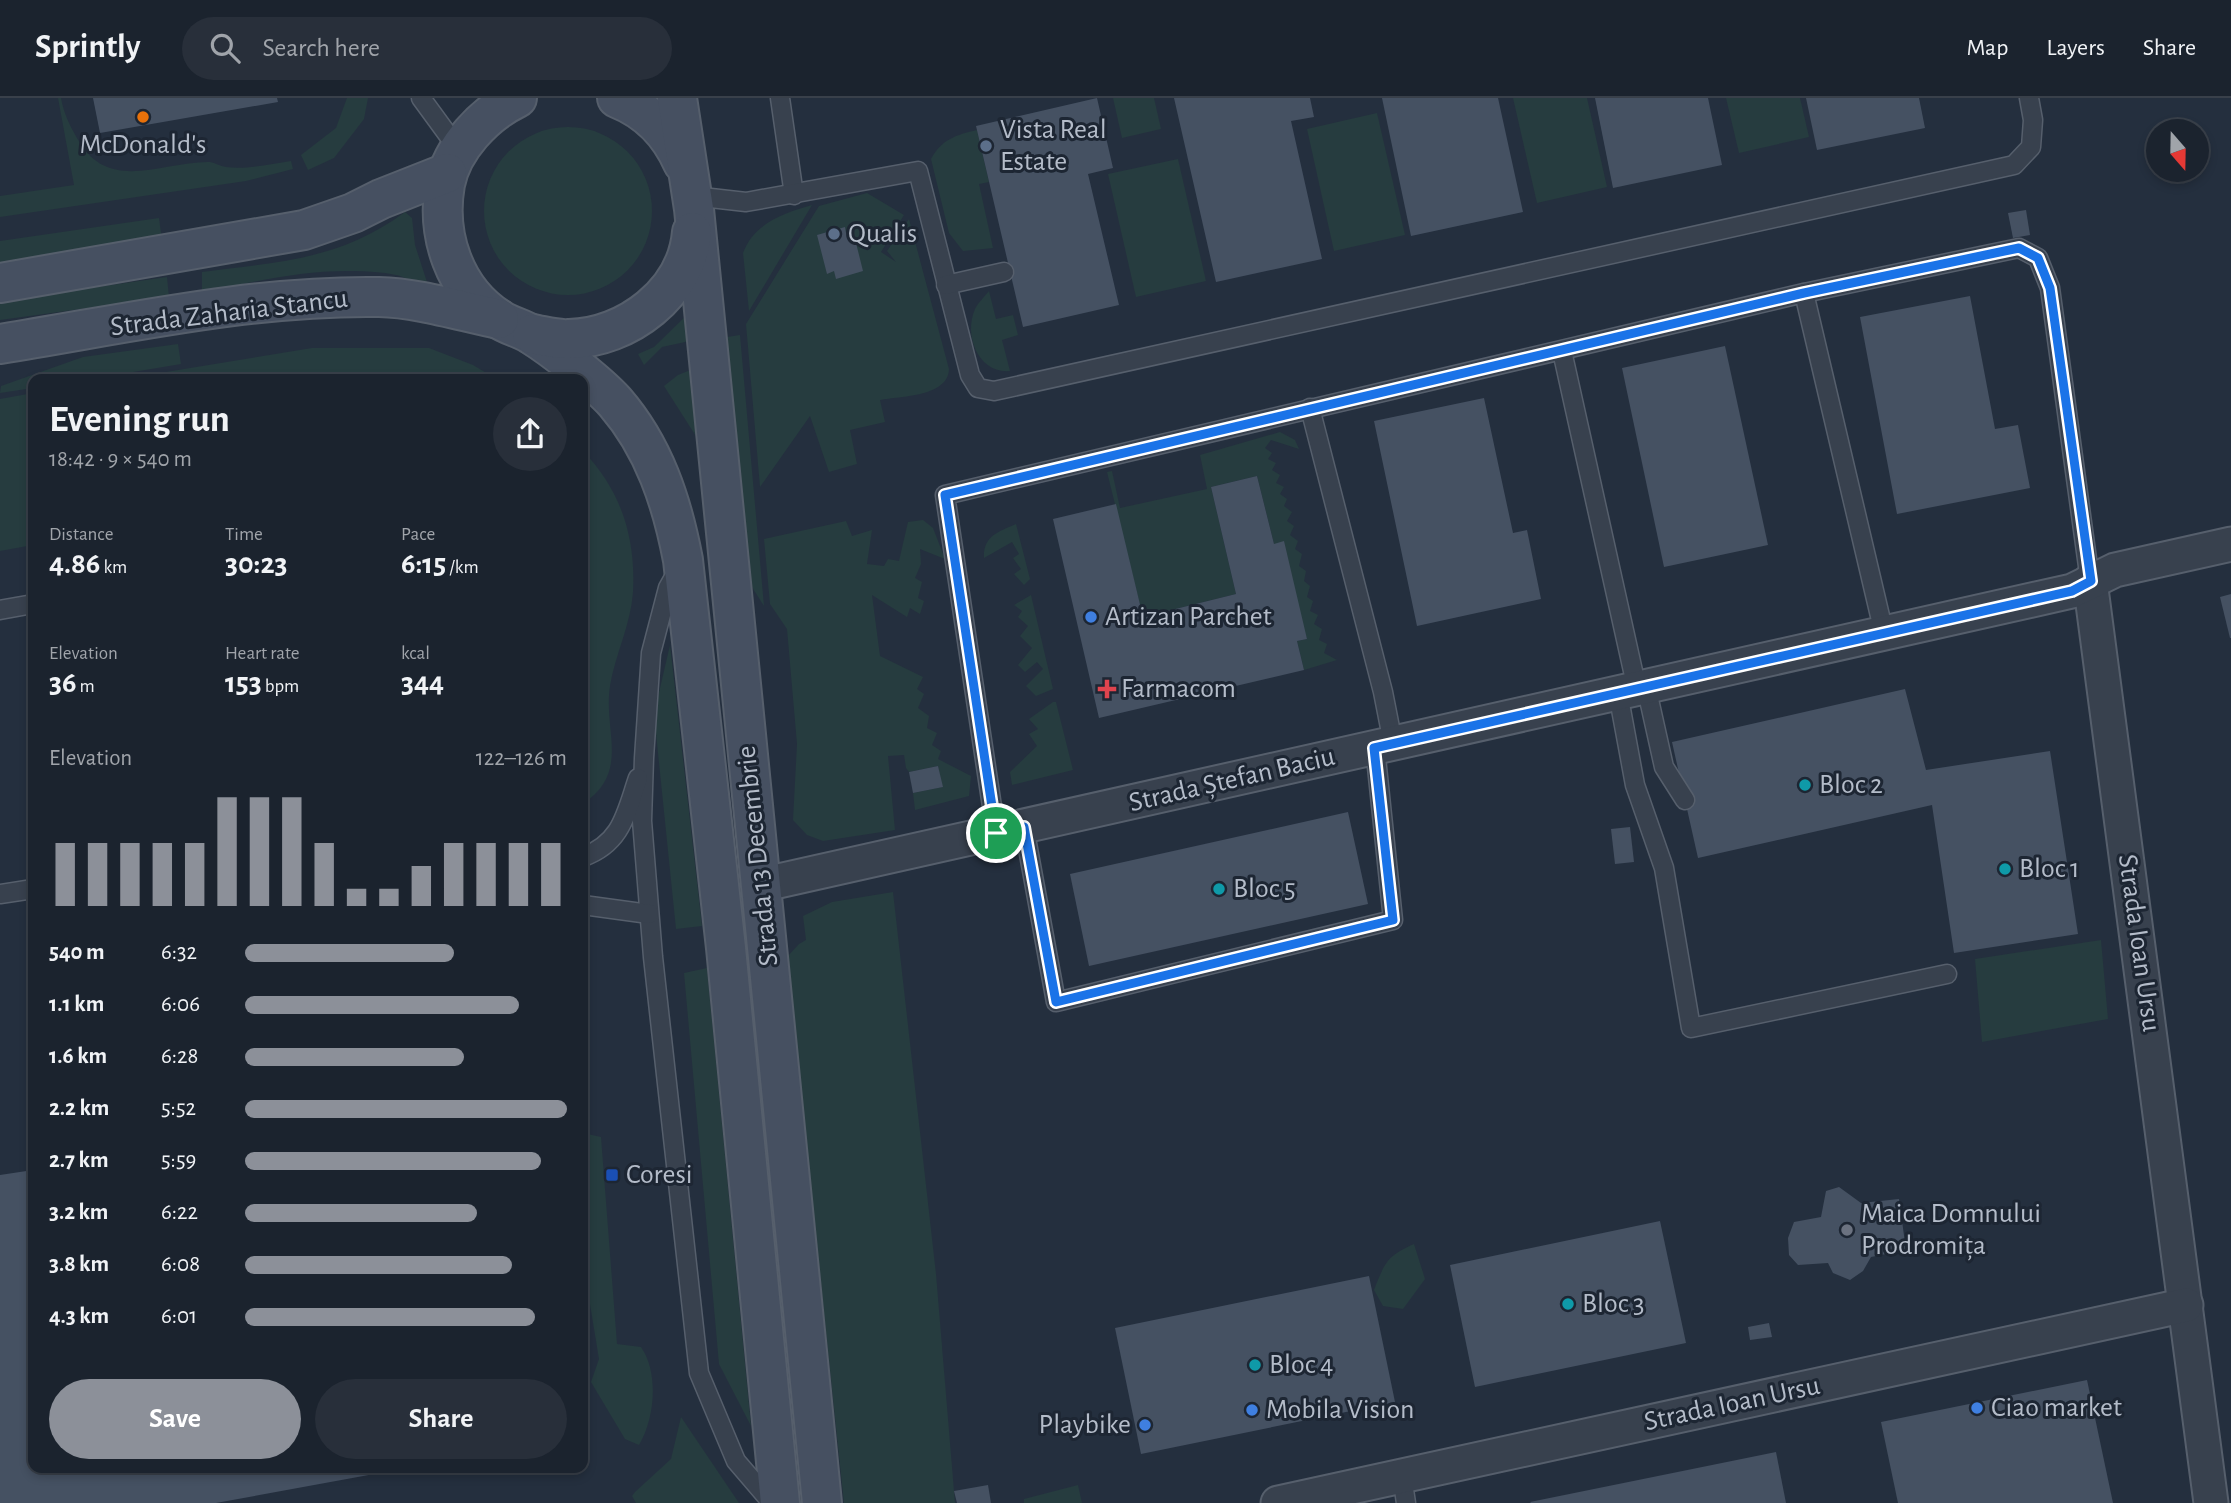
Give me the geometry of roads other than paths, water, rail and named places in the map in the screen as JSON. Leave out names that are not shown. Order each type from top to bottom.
[{"type":"main road","name":"Strada 13 Decembrie","points":[[515,327],[568,340],[604,334],[636,320],[662,298],[680,272],[691,241],[692,195],[677,148],[656,122],[630,103],[617,98]]},
{"type":"main road","name":"Strada 13 Decembrie","points":[[677,98],[692,195],[822,1503]]},
{"type":"main road","points":[[0,283],[304,230],[353,213],[453,161],[475,129],[511,99]]},
{"type":"main road","name":"Strada 13 Decembrie","points":[[453,161],[443,194],[443,230],[453,264],[472,295],[579,374]]},
{"type":"main road","name":"Strada Zaharia Stancu","points":[[0,344],[264,303],[369,298],[422,303],[515,327]]},
{"type":"main road","name":"Strada 13 Decembrie","points":[[588,381],[614,400],[645,444],[666,488],[683,560],[725,934],[780,1503]]},
{"type":"street","name":"Strada Ștefan Baciu","points":[[761,885],[2072,591],[2115,570],[2231,544]]},
{"type":"street","name":"Strada Ioan Ursu","points":[[2091,581],[2211,1503]]},
{"type":"street","name":"Strada Ioan Ursu","points":[[1278,1503],[1404,1489],[2186,1305]]},
{"type":"lane","points":[[421,98],[453,161]]},
{"type":"lane","points":[[780,98],[794,195]]},
{"type":"lane","points":[[692,195],[746,201],[794,195],[918,171],[970,374],[978,388],[995,391],[2014,164],[2031,147],[2033,120],[2029,98]]},
{"type":"lane","points":[[1310,408],[1383,692],[1393,920],[1056,1002],[1010,830],[945,495],[1310,408],[1804,293],[2019,248],[2038,258],[2050,288],[2091,581]]},
{"type":"lane","points":[[946,285],[1004,272]]},
{"type":"lane","points":[[1804,293],[1884,633]]},
{"type":"lane","points":[[1562,351],[1634,689],[1664,767],[1685,800]]},
{"type":"lane","points":[[683,560],[668,588],[651,653],[642,821],[649,914],[699,1373],[736,1461],[772,1503]]},
{"type":"lane","points":[[0,610],[28,605]]},
{"type":"lane","points":[[1634,689],[1635,785],[1664,868],[1691,1028],[1947,974]]},
{"type":"lane","points":[[588,855],[595,852],[622,827],[644,758]]},
{"type":"lane","points":[[0,894],[28,890]]},
{"type":"lane","points":[[588,906],[649,914]]},
{"type":"place","name":"McDonald's","points":[[143,117]]},
{"type":"place","name":"Vista Real Estate","points":[[986,146]]},
{"type":"place","name":"Qualis","points":[[834,234]]},
{"type":"place","name":"Artizan Parchet","points":[[1091,617]]},
{"type":"place","name":"Farmacom","points":[[1107,689]]},
{"type":"place","name":"Bloc 2","points":[[1805,785]]},
{"type":"place","name":"Bloc 1","points":[[2005,869]]},
{"type":"place","name":"Bloc 5","points":[[1219,889]]},
{"type":"place","name":"Coresi","points":[[612,1175]]},
{"type":"place","name":"Maica Domnului Prodromița","points":[[1847,1230]]},
{"type":"place","name":"Bloc 3","points":[[1568,1304]]},
{"type":"place","name":"Bloc 4","points":[[1255,1365]]},
{"type":"place","name":"Ciao market","points":[[1977,1408]]},
{"type":"place","name":"Mobila Vision","points":[[1252,1410]]},
{"type":"place","name":"Playbike","points":[[1145,1425]]}]
